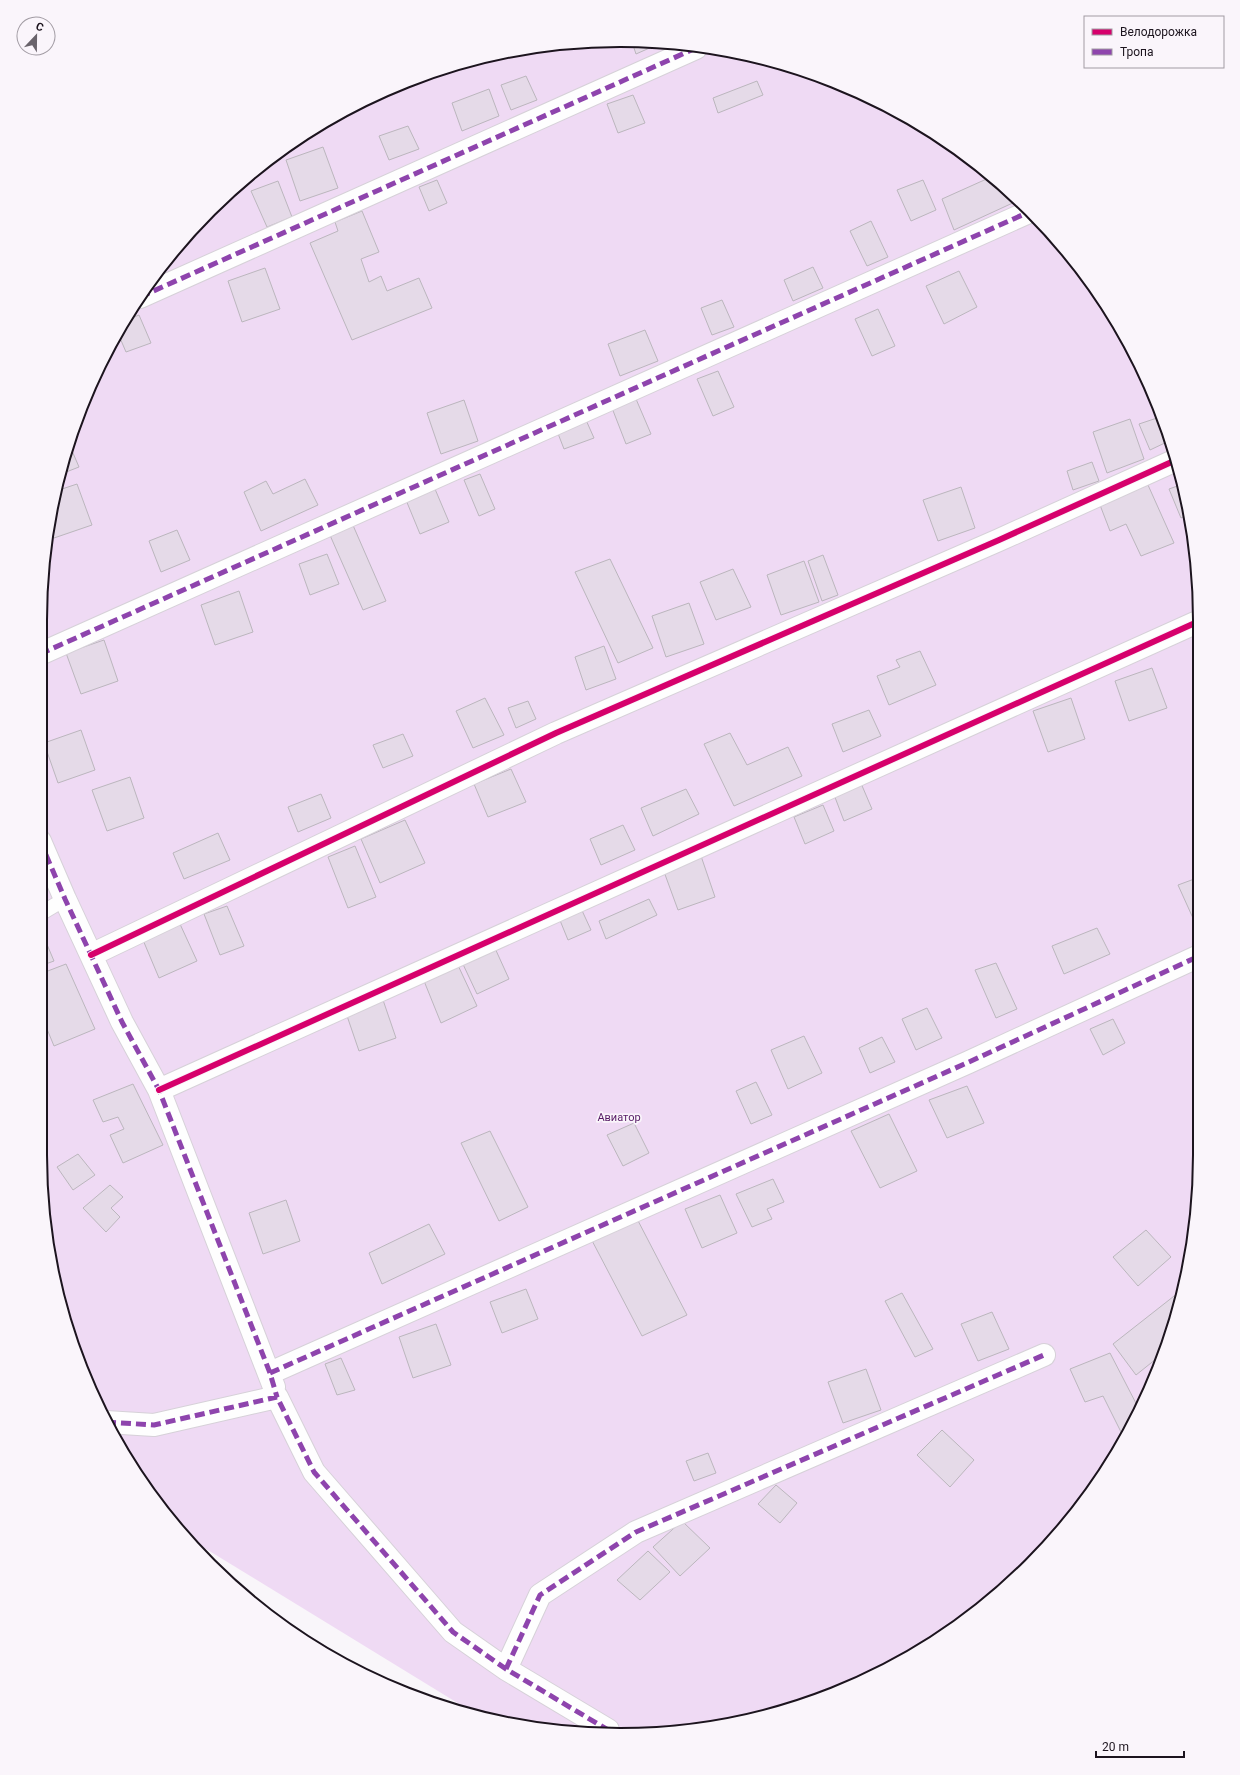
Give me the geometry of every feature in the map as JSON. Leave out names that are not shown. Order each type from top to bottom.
[{"type":"street","points":[[151,292],[689,51]]},
{"type":"street","points":[[47,651],[1024,214]]},
{"type":"street","points":[[91,955],[556,733],[999,540],[1170,463]]},
{"type":"street","points":[[159,1090],[1193,624]]},
{"type":"street","points":[[47,858],[65,900],[122,1022],[159,1090],[270,1373],[277,1397],[314,1472],[453,1632],[506,1669],[604,1728]]},
{"type":"street","points":[[270,1373],[961,1065],[1193,959]]},
{"type":"street","points":[[506,1669],[540,1595],[636,1532],[1044,1355]]},
{"type":"street","points":[[114,1423],[154,1426],[277,1397]]},
{"type":"lane","points":[[47,910],[65,900]]},
{"type":"green space","name":"Авиатор","points":[[583,48],[657,48],[695,52],[732,58],[768,67],[804,77],[839,91],[873,106],[906,124],[969,165],[998,189],[1025,215],[1051,242],[1075,271],[1116,334],[1134,367],[1149,401],[1163,436],[1182,508],[1192,583],[1193,1155],[1192,1192],[1188,1230],[1182,1267],[1163,1339],[1134,1408],[1116,1442],[1075,1504],[1051,1533],[998,1586],[969,1610],[938,1631],[873,1669],[804,1698],[732,1717],[695,1723],[657,1727],[583,1727],[508,1717],[461,1705],[202,1547],[165,1504],[124,1442],[106,1408],[77,1339],[58,1267],[48,1192],[47,620],[48,583],[52,545],[58,508],[77,436],[106,367],[124,333],[165,271],[189,242],[242,189],[271,165],[334,124],[367,106],[436,77],[472,67],[508,58]]},
{"type":"building","points":[[634,47],[650,48],[636,54]]},
{"type":"building","points":[[526,76],[537,100],[511,110],[501,85]]},
{"type":"building","points":[[757,81],[763,95],[718,113],[713,98]]},
{"type":"building","points":[[489,89],[499,116],[462,131],[452,103]]},
{"type":"building","points":[[633,95],[645,123],[618,133],[607,104]]},
{"type":"building","points":[[408,126],[419,149],[389,160],[379,136]]},
{"type":"building","points":[[323,147],[338,188],[300,201],[286,160]]},
{"type":"building","points":[[986,179],[1013,203],[954,230],[942,199]]},
{"type":"building","points":[[437,180],[447,203],[429,211],[419,187]]},
{"type":"building","points":[[923,180],[936,210],[911,221],[897,190]]},
{"type":"building","points":[[278,181],[292,217],[267,227],[251,191]]},
{"type":"building","points":[[362,211],[379,252],[361,259],[369,282],[381,276],[387,291],[419,278],[432,308],[352,340],[310,243],[338,231],[335,222]]},
{"type":"building","points":[[871,221],[888,257],[867,266],[850,231]]},
{"type":"building","points":[[813,267],[823,288],[793,301],[784,280]]},
{"type":"building","points":[[265,268],[280,309],[242,322],[228,281]]},
{"type":"building","points":[[959,271],[977,307],[944,324],[926,286]]},
{"type":"building","points":[[722,300],[734,327],[712,335],[701,308]]},
{"type":"building","points":[[878,309],[895,346],[872,356],[855,319]]},
{"type":"building","points":[[139,315],[151,343],[126,352],[121,339],[134,317]]},
{"type":"building","points":[[645,330],[658,361],[620,376],[608,344]]},
{"type":"building","points":[[718,371],[734,407],[713,416],[697,379]]},
{"type":"building","points":[[636,399],[651,434],[626,444],[612,408]]},
{"type":"building","points":[[464,400],[478,441],[441,454],[427,413]]},
{"type":"building","points":[[1156,418],[1165,443],[1150,450],[1139,424]]},
{"type":"building","points":[[1130,419],[1144,459],[1107,473],[1093,432]]},
{"type":"building","points":[[586,420],[594,438],[564,449],[557,431]]},
{"type":"building","points":[[73,452],[79,467],[67,472]]},
{"type":"building","points":[[1092,462],[1099,481],[1073,490],[1067,471]]},
{"type":"building","points":[[480,474],[495,509],[479,516],[464,480]]},
{"type":"building","points":[[305,479],[318,505],[261,531],[244,492],[266,481],[273,494]]},
{"type":"building","points":[[77,484],[92,525],[54,538],[58,508],[63,489]]},
{"type":"building","points":[[1148,485],[1174,543],[1141,556],[1126,524],[1110,531],[1100,505]]},
{"type":"building","points":[[1177,486],[1183,517],[1181,518],[1169,489]]},
{"type":"building","points":[[961,487],[975,528],[938,541],[923,500]]},
{"type":"building","points":[[435,489],[449,522],[420,534],[406,500]]},
{"type":"building","points":[[352,523],[386,601],[363,610],[329,533]]},
{"type":"building","points":[[177,530],[190,560],[161,572],[149,541]]},
{"type":"building","points":[[327,554],[339,584],[310,595],[299,564]]},
{"type":"building","points":[[823,555],[838,595],[822,601],[808,561]]},
{"type":"building","points":[[610,559],[653,648],[618,663],[575,572]]},
{"type":"building","points":[[804,561],[819,602],[781,615],[767,575]]},
{"type":"building","points":[[733,569],[751,607],[716,620],[700,582]]},
{"type":"building","points":[[239,591],[253,632],[215,645],[201,605]]},
{"type":"building","points":[[689,603],[704,644],[666,657],[652,616]]},
{"type":"building","points":[[104,640],[118,681],[81,694],[66,653]]},
{"type":"building","points":[[604,646],[616,679],[586,690],[575,657]]},
{"type":"building","points":[[920,651],[936,685],[889,705],[877,676],[900,667],[896,660]]},
{"type":"building","points":[[1152,668],[1167,708],[1129,721],[1115,681]]},
{"type":"building","points":[[485,698],[504,735],[473,748],[456,711]]},
{"type":"building","points":[[1071,698],[1085,739],[1048,752],[1033,711]]},
{"type":"building","points":[[528,701],[536,719],[516,728],[508,708]]},
{"type":"building","points":[[869,710],[881,736],[843,752],[832,724]]},
{"type":"building","points":[[81,730],[95,770],[58,783],[47,752],[47,742]]},
{"type":"building","points":[[730,733],[747,765],[788,747],[802,776],[734,806],[704,744]]},
{"type":"building","points":[[403,734],[413,756],[383,768],[373,745]]},
{"type":"building","points":[[511,769],[526,802],[488,817],[474,784]]},
{"type":"building","points":[[130,777],[144,818],[107,831],[92,790]]},
{"type":"building","points":[[860,781],[872,809],[844,821],[833,792]]},
{"type":"building","points":[[686,789],[699,814],[653,836],[641,808]]},
{"type":"building","points":[[321,794],[331,818],[298,832],[288,807]]},
{"type":"building","points":[[823,805],[834,831],[805,844],[794,817]]},
{"type":"building","points":[[405,820],[425,863],[380,883],[361,839]]},
{"type":"building","points":[[623,825],[635,850],[601,865],[590,839]]},
{"type":"building","points":[[218,833],[230,860],[184,879],[173,853]]},
{"type":"building","points":[[355,846],[376,897],[348,908],[328,857]]},
{"type":"building","points":[[701,856],[715,897],[678,910],[663,869]]},
{"type":"building","points":[[1193,879],[1193,918],[1178,885]]},
{"type":"building","points":[[649,899],[657,915],[606,939],[599,921]]},
{"type":"building","points":[[579,904],[591,930],[568,940],[557,913]]},
{"type":"building","points":[[227,906],[244,946],[220,955],[204,914]]},
{"type":"building","points":[[180,924],[197,961],[159,978],[143,940]]},
{"type":"building","points":[[1097,928],[1110,954],[1064,974],[1052,946]]},
{"type":"building","points":[[47,944],[54,961],[47,964]]},
{"type":"building","points":[[494,946],[509,979],[477,994],[461,960]]},
{"type":"building","points":[[456,961],[477,1006],[441,1023],[422,976]]},
{"type":"building","points":[[996,963],[1017,1009],[996,1018],[975,970]]},
{"type":"building","points":[[66,964],[95,1029],[54,1046],[47,1029],[47,971]]},
{"type":"building","points":[[382,997],[396,1038],[359,1051],[345,1010]]},
{"type":"building","points":[[927,1008],[942,1038],[916,1050],[902,1019]]},
{"type":"building","points":[[1113,1019],[1125,1043],[1103,1055],[1090,1029]]},
{"type":"building","points":[[804,1036],[822,1073],[788,1089],[771,1050]]},
{"type":"building","points":[[882,1037],[895,1062],[870,1073],[859,1048]]},
{"type":"building","points":[[756,1082],[772,1115],[751,1124],[736,1091]]},
{"type":"building","points":[[133,1084],[163,1145],[123,1163],[110,1135],[124,1129],[118,1117],[103,1122],[93,1100]]},
{"type":"building","points":[[967,1086],[984,1123],[947,1138],[929,1100]]},
{"type":"building","points":[[889,1114],[917,1171],[880,1188],[851,1131]]},
{"type":"building","points":[[634,1123],[649,1153],[623,1166],[607,1135]]},
{"type":"building","points":[[490,1131],[528,1207],[499,1221],[461,1143]]},
{"type":"building","points":[[78,1154],[95,1175],[73,1190],[57,1167]]},
{"type":"building","points":[[773,1179],[784,1202],[767,1209],[772,1219],[752,1227],[736,1194]]},
{"type":"building","points":[[110,1185],[123,1197],[111,1208],[120,1217],[106,1232],[83,1208]]},
{"type":"building","points":[[720,1195],[737,1233],[702,1248],[685,1209]]},
{"type":"building","points":[[286,1200],[300,1241],[263,1254],[249,1213]]},
{"type":"building","points":[[634,1213],[687,1315],[642,1336],[588,1233]]},
{"type":"building","points":[[429,1224],[445,1254],[382,1284],[369,1253]]},
{"type":"building","points":[[1146,1230],[1171,1257],[1138,1286],[1113,1257]]},
{"type":"building","points":[[526,1289],[538,1319],[502,1333],[490,1302]]},
{"type":"building","points":[[902,1293],[933,1349],[915,1357],[885,1301]]},
{"type":"building","points":[[1175,1295],[1163,1339],[1155,1360],[1136,1375],[1113,1344]]},
{"type":"building","points":[[992,1312],[1009,1349],[978,1361],[961,1324]]},
{"type":"building","points":[[436,1324],[451,1365],[413,1378],[399,1337]]},
{"type":"building","points":[[1110,1353],[1136,1403],[1121,1432],[1103,1396],[1085,1402],[1070,1369]]},
{"type":"building","points":[[341,1358],[355,1390],[337,1395],[325,1364]]},
{"type":"building","points":[[866,1369],[881,1410],[843,1423],[828,1382]]},
{"type":"building","points":[[942,1430],[974,1460],[950,1487],[917,1455]]},
{"type":"building","points":[[708,1453],[716,1473],[694,1481],[686,1461]]},
{"type":"building","points":[[776,1485],[797,1503],[780,1523],[758,1504]]},
{"type":"building","points":[[682,1521],[710,1548],[680,1576],[653,1547]]},
{"type":"building","points":[[648,1551],[670,1572],[640,1600],[617,1580]]},
{"type":"marked path","points":[[151,292],[689,51]]},
{"type":"marked path","points":[[47,651],[1024,214]]},
{"type":"marked path","points":[[47,857],[122,1022],[159,1090],[270,1373],[277,1397]]},
{"type":"marked path","points":[[270,1373],[969,1062],[1193,959]]},
{"type":"marked path","points":[[506,1669],[540,1595],[636,1532],[1044,1355]]},
{"type":"marked path","points":[[114,1422],[154,1425],[277,1397],[314,1472],[453,1632],[506,1669],[604,1728]]},
{"type":"cycle path","points":[[91,955],[556,733],[999,540],[1170,463]]},
{"type":"cycle path","points":[[159,1090],[1193,624]]}]
